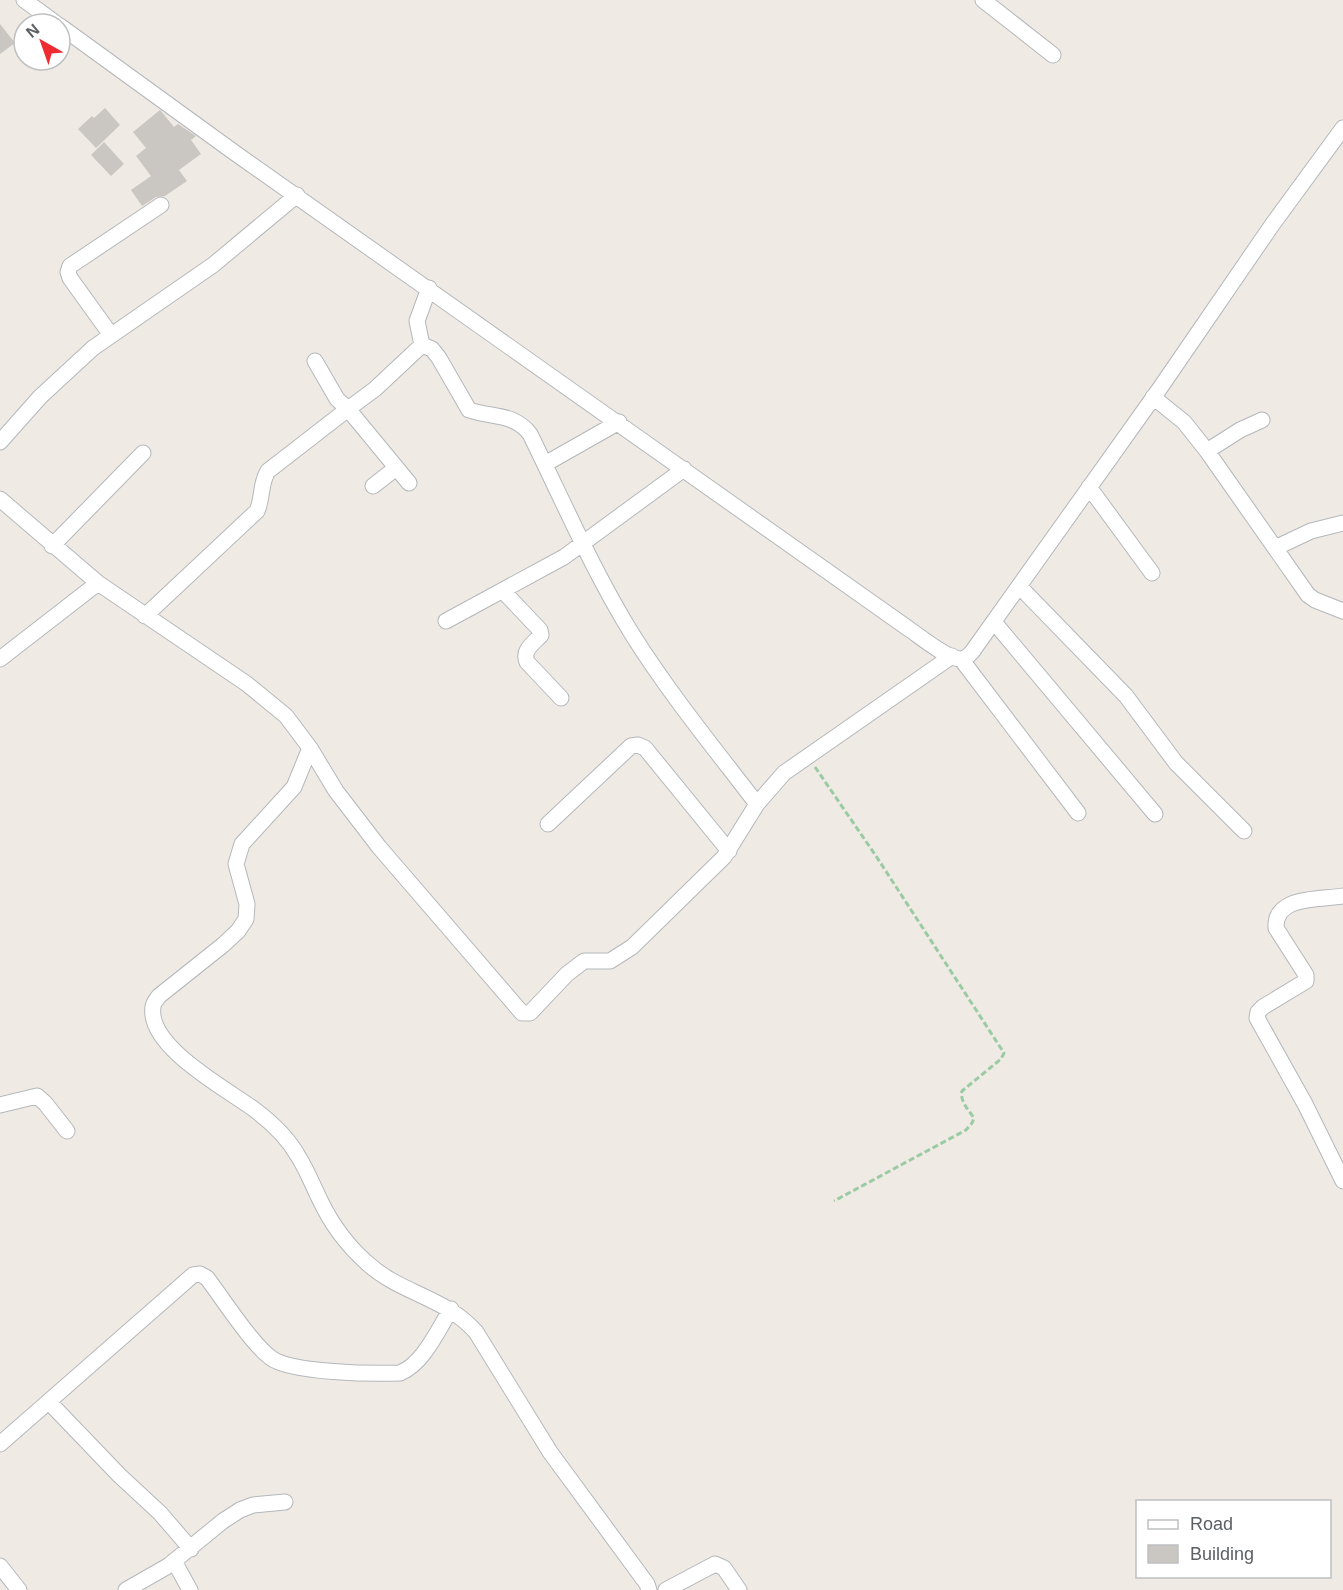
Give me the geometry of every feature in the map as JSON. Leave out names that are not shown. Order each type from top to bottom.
[{"type":"street","points":[[24,0],[41,12]]},
{"type":"street","points":[[983,0],[1053,55]]},
{"type":"street","points":[[72,34],[235,153],[909,629],[956,658],[1078,813]]},
{"type":"street","points":[[0,499],[52,546],[98,583],[247,684],[286,716],[310,748],[336,791],[379,847],[522,1013],[530,1013],[567,974],[584,961],[610,961],[632,947],[716,867],[729,851],[757,804],[784,773],[956,658],[967,657],[972,652],[1272,225],[1343,128]]},
{"type":"street","points":[[0,442],[63,374],[111,335],[231,251],[297,195]]},
{"type":"street","points":[[111,335],[70,278],[68,272],[70,266],[161,205]]},
{"type":"street","points":[[422,345],[417,321],[429,288]]},
{"type":"street","points":[[145,616],[257,511],[261,501],[263,480],[268,471],[375,389],[422,345]]},
{"type":"street","points":[[422,345],[432,349],[439,358],[470,410],[511,419],[522,424],[530,434],[583,542],[633,634],[663,681],[757,804]]},
{"type":"street","points":[[315,361],[337,399],[409,483]]},
{"type":"street","points":[[1153,397],[1184,422],[1207,451],[1308,595],[1343,611]]},
{"type":"street","points":[[1207,451],[1240,430],[1262,420]]},
{"type":"street","points":[[545,464],[619,422]]},
{"type":"street","points":[[52,546],[143,453]]},
{"type":"street","points":[[373,486],[396,468]]},
{"type":"street","points":[[446,621],[564,557],[684,469]]},
{"type":"street","points":[[1089,488],[1152,573]]},
{"type":"street","points":[[1275,548],[1311,531],[1343,523]]},
{"type":"street","points":[[0,659],[98,583]]},
{"type":"street","points":[[1019,586],[1120,690],[1138,710],[1172,758],[1244,831]]},
{"type":"street","points":[[503,591],[540,630],[541,635],[526,650],[525,656],[561,698]]},
{"type":"street","points":[[994,622],[1155,814]]},
{"type":"street","points":[[548,824],[631,746],[638,745],[645,748],[729,851]]},
{"type":"street","points":[[310,748],[294,787],[242,844],[236,864],[247,904],[246,919],[238,931],[223,945],[159,996],[153,1006],[160,1036],[168,1046],[255,1110],[281,1134],[297,1154],[336,1227],[364,1260],[389,1280],[451,1309],[464,1318],[482,1340],[545,1444],[650,1590]]},
{"type":"street","points":[[1343,896],[1301,900],[1280,912],[1276,920],[1276,928],[1306,975],[1306,981],[1263,1007],[1258,1012],[1257,1018],[1305,1104],[1343,1181]]},
{"type":"street","points":[[0,1105],[37,1096],[67,1131]]},
{"type":"street","points":[[0,1444],[193,1275],[200,1274],[207,1278],[258,1346],[272,1359],[292,1366],[346,1372],[399,1373],[407,1370],[420,1357],[451,1309]]},
{"type":"street","points":[[49,1402],[119,1475],[160,1513],[191,1549]]},
{"type":"street","points":[[126,1590],[174,1562],[223,1521],[240,1510],[253,1504],[285,1502]]},
{"type":"street","points":[[174,1562],[190,1590]]},
{"type":"street","points":[[666,1590],[714,1564],[724,1568],[739,1590]]},
{"type":"street","points":[[0,1566],[19,1590]]},
{"type":"path","points":[[807,756],[876,856],[1004,1053],[1001,1059],[962,1091],[963,1103],[974,1118],[966,1130],[834,1201]]},
{"type":"building","points":[[0,24],[12,39],[12,45],[0,54]]},
{"type":"building","points":[[105,108],[120,125],[96,148],[78,129]]},
{"type":"building","points":[[160,110],[174,127],[178,124],[196,136],[191,140],[201,154],[179,170],[187,181],[165,196],[156,197],[142,206],[131,190],[151,176],[136,156],[146,148],[133,132]]},
{"type":"building","points":[[104,142],[124,164],[111,176],[91,155]]}]
